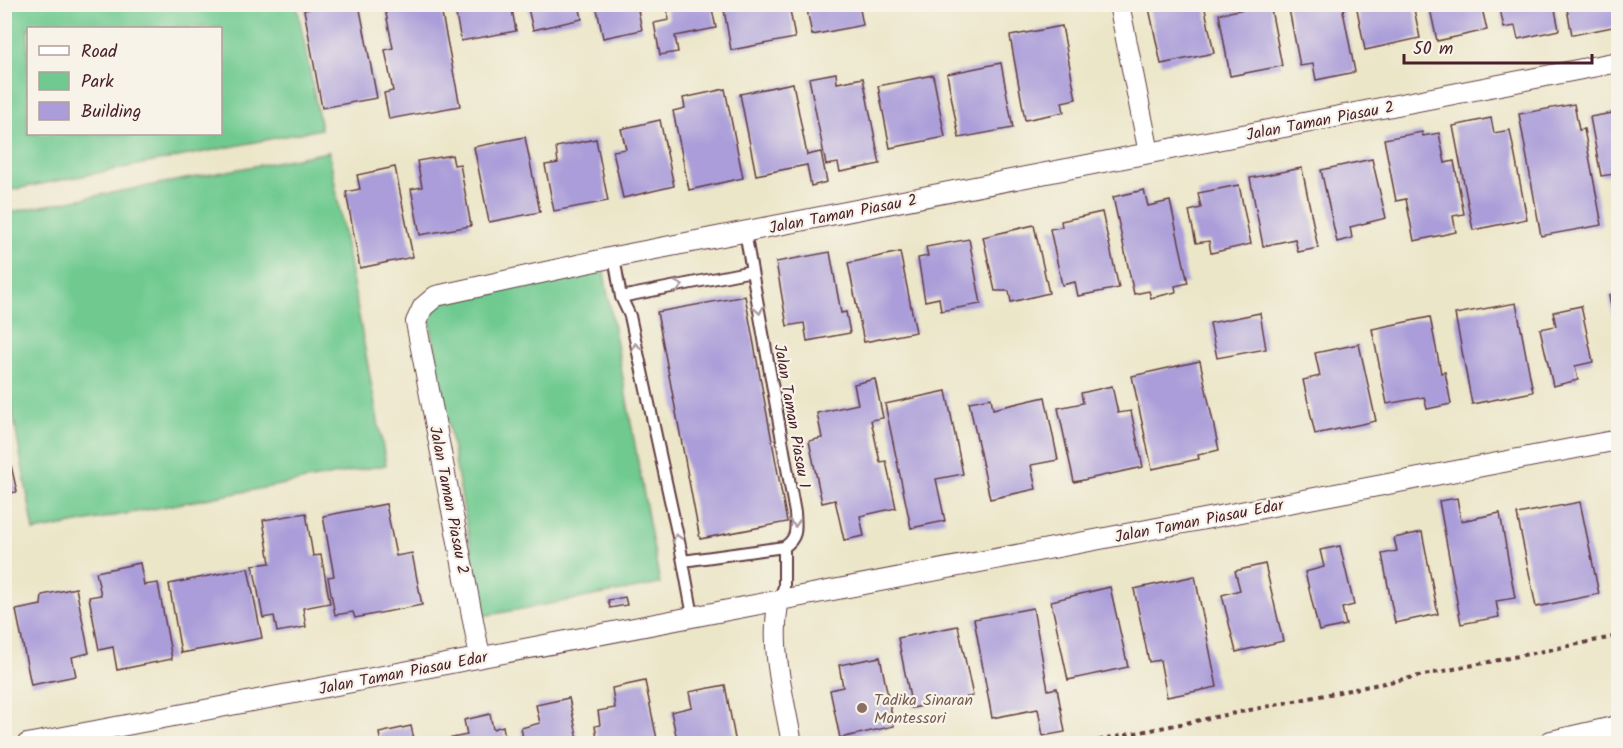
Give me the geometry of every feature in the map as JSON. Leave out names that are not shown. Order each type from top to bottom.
[{"type":"street","points":[[1119,4],[1149,153]]},
{"type":"street","name":"Jalan Taman Piasau 2","points":[[480,657],[416,322],[423,307],[436,296],[614,257],[1618,62]]},
{"type":"street","name":"Jalan Taman Piasau Edar","points":[[27,744],[1618,440]]},
{"type":"street","points":[[779,600],[774,622],[775,645],[792,744]]},
{"type":"street","points":[[1552,744],[1618,729]]},
{"type":"lane","name":"Jalan Taman Piasau 1","points":[[745,232],[795,513],[796,531],[792,542],[784,547],[784,587],[779,600]]},
{"type":"lane","points":[[614,257],[621,297],[630,316],[693,616]]},
{"type":"lane","points":[[621,297],[752,271]]},
{"type":"lane","points":[[683,561],[784,547]]},
{"type":"path","points":[[1081,744],[1618,636]]},
{"type":"green space","points":[[5,4],[297,5],[321,129],[5,191]]},
{"type":"green space","points":[[329,152],[386,465],[34,531],[5,370],[5,213]]},
{"type":"green space","points":[[602,262],[660,584],[483,616],[425,294]]},
{"type":"building","points":[[333,4],[359,4],[377,98],[322,108],[304,10]]},
{"type":"building","points":[[384,4],[440,4],[460,106],[389,119],[384,93],[393,91],[385,50],[393,48]]},
{"type":"building","points":[[454,4],[511,4],[516,31],[461,41]]},
{"type":"building","points":[[527,4],[579,4],[582,19],[533,30]]},
{"type":"building","points":[[666,4],[711,4],[716,28],[675,36],[678,52],[660,55],[654,23],[669,20]]},
{"type":"building","points":[[723,4],[789,4],[795,38],[731,50]]},
{"type":"building","points":[[806,4],[859,4],[863,25],[812,35]]},
{"type":"building","points":[[1167,4],[1204,4],[1214,53],[1161,64],[1149,8]]},
{"type":"building","points":[[1270,4],[1282,66],[1230,76],[1219,14]]},
{"type":"building","points":[[1288,4],[1348,4],[1343,11],[1355,72],[1316,80],[1313,64],[1300,66]]},
{"type":"building","points":[[1356,4],[1413,4],[1420,38],[1365,50]]},
{"type":"building","points":[[1429,4],[1481,4],[1487,30],[1437,41]]},
{"type":"building","points":[[1499,4],[1554,4],[1559,30],[1518,39],[1515,26],[1504,28]]},
{"type":"building","points":[[1566,4],[1618,4],[1618,26],[1572,35]]},
{"type":"building","points":[[596,5],[637,5],[642,30],[603,38]]},
{"type":"building","points":[[1062,26],[1076,99],[1062,102],[1064,112],[1025,120],[1010,36]]},
{"type":"building","points":[[1001,63],[1013,128],[959,138],[947,74]]},
{"type":"building","points":[[836,73],[837,83],[863,78],[880,164],[840,172],[838,163],[826,165],[809,78]]},
{"type":"building","points":[[933,75],[945,137],[890,148],[878,86]]},
{"type":"building","points":[[793,83],[807,155],[821,152],[827,182],[811,186],[807,165],[756,175],[740,94]]},
{"type":"building","points":[[725,89],[743,178],[689,190],[673,111],[685,108],[683,98]]},
{"type":"building","points":[[1574,104],[1579,130],[1584,129],[1602,225],[1541,236],[1519,114]]},
{"type":"building","points":[[1618,112],[1617,195],[1614,174],[1601,176],[1590,117]]},
{"type":"building","points":[[1491,118],[1494,133],[1510,130],[1527,219],[1473,230],[1453,126]]},
{"type":"building","points":[[660,120],[674,186],[623,198],[613,151],[626,149],[621,129]]},
{"type":"building","points":[[1422,132],[1423,136],[1439,133],[1445,163],[1454,161],[1464,214],[1453,216],[1456,232],[1414,241],[1406,199],[1396,201],[1384,139]]},
{"type":"building","points":[[525,137],[540,212],[489,222],[474,147]]},
{"type":"building","points":[[596,139],[608,201],[554,211],[545,165],[558,163],[556,147]]},
{"type":"building","points":[[452,155],[454,165],[460,164],[471,226],[420,235],[411,189],[422,187],[417,161]]},
{"type":"building","points":[[1372,159],[1386,218],[1350,227],[1352,238],[1337,242],[1321,170]]},
{"type":"building","points":[[395,167],[413,257],[360,268],[346,192],[360,189],[357,175]]},
{"type":"building","points":[[1302,168],[1318,248],[1298,252],[1295,239],[1263,246],[1250,178]]},
{"type":"building","points":[[1239,185],[1251,244],[1211,253],[1209,241],[1196,243],[1189,211],[1201,208],[1198,193]]},
{"type":"building","points":[[1144,190],[1148,206],[1170,201],[1188,283],[1175,286],[1176,292],[1151,298],[1149,291],[1134,294],[1113,197]]},
{"type":"building","points":[[1102,212],[1119,288],[1078,296],[1075,282],[1062,285],[1050,229],[1062,227],[1061,221]]},
{"type":"building","points":[[1034,225],[1049,293],[1011,302],[1009,291],[995,291],[983,237]]},
{"type":"building","points":[[969,239],[981,304],[941,311],[939,298],[925,301],[918,258],[928,256],[926,247]]},
{"type":"building","points":[[830,252],[841,313],[846,312],[850,333],[807,341],[804,323],[787,326],[776,262]]},
{"type":"building","points":[[900,252],[916,332],[864,342],[848,263]]},
{"type":"building","points":[[1618,256],[1618,283],[1617,283],[1613,257]]},
{"type":"building","points":[[1618,293],[1618,337],[1617,337],[1609,295]]},
{"type":"building","points":[[745,296],[787,522],[700,539],[657,312]]},
{"type":"building","points":[[1516,303],[1533,392],[1472,404],[1455,314]]},
{"type":"building","points":[[1581,306],[1593,362],[1575,366],[1578,380],[1553,386],[1540,329],[1556,326],[1553,312]]},
{"type":"building","points":[[1260,313],[1266,349],[1217,358],[1210,323]]},
{"type":"building","points":[[1430,317],[1441,373],[1445,372],[1451,404],[1427,409],[1424,397],[1387,404],[1372,329]]},
{"type":"building","points":[[1359,344],[1376,421],[1315,434],[1303,380],[1320,376],[1315,353]]},
{"type":"building","points":[[1200,361],[1219,450],[1198,455],[1199,459],[1152,469],[1132,376]]},
{"type":"building","points":[[875,379],[883,418],[871,420],[880,462],[886,461],[896,508],[860,516],[864,536],[844,540],[835,500],[822,503],[809,441],[822,438],[817,413],[858,404],[854,384]]},
{"type":"building","points":[[1112,386],[1118,413],[1131,411],[1143,467],[1074,482],[1058,408],[1083,403],[1081,393]]},
{"type":"building","points":[[946,391],[963,474],[936,479],[945,521],[911,528],[885,404]]},
{"type":"building","points":[[1045,397],[1058,460],[1031,465],[1036,489],[990,499],[969,402],[991,398],[993,409]]},
{"type":"building","points":[[4,434],[17,492],[4,494]]},
{"type":"building","points":[[1457,498],[1461,521],[1500,513],[1515,598],[1496,601],[1499,617],[1461,624],[1439,501]]},
{"type":"building","points":[[1580,502],[1599,594],[1536,607],[1517,514]]},
{"type":"building","points":[[386,504],[396,556],[412,553],[422,605],[355,618],[353,612],[335,615],[328,577],[334,576],[323,516]]},
{"type":"building","points":[[306,513],[313,556],[321,555],[330,603],[303,608],[306,627],[277,632],[274,616],[263,618],[253,565],[270,563],[263,520]]},
{"type":"building","points":[[1422,532],[1438,614],[1395,623],[1382,554],[1397,551],[1394,538]]},
{"type":"building","points":[[1340,546],[1354,605],[1342,608],[1346,625],[1319,631],[1305,572],[1324,567],[1320,550]]},
{"type":"building","points":[[140,563],[144,585],[158,583],[172,659],[117,670],[113,647],[99,650],[89,597],[101,595],[96,572]]},
{"type":"building","points":[[1265,564],[1283,641],[1236,652],[1222,595],[1240,590],[1235,571]]},
{"type":"building","points":[[248,568],[262,638],[181,653],[169,584]]},
{"type":"building","points":[[1195,576],[1217,687],[1167,697],[1160,660],[1149,662],[1134,589]]},
{"type":"building","points":[[1110,587],[1128,667],[1068,680],[1051,601]]},
{"type":"building","points":[[76,588],[89,653],[72,657],[76,676],[31,685],[16,610],[41,605],[42,595]]},
{"type":"building","points":[[625,597],[627,605],[610,608],[608,600]]},
{"type":"building","points":[[1033,608],[1048,690],[1057,688],[1065,732],[1043,736],[1038,709],[992,718],[974,619]]},
{"type":"building","points":[[958,626],[973,696],[912,708],[898,638]]},
{"type":"building","name":"Tadika Sinaran Montessori","points":[[880,657],[894,726],[840,738],[830,690],[843,687],[839,665]]},
{"type":"building","points":[[645,681],[658,744],[598,744],[595,726],[600,725],[598,711],[615,708],[612,688]]},
{"type":"building","points":[[725,685],[736,744],[678,744],[671,712],[692,707],[689,692]]},
{"type":"building","points":[[569,698],[579,744],[524,744],[521,728],[540,723],[536,705]]},
{"type":"building","points":[[490,714],[493,729],[503,726],[506,744],[448,744],[447,739],[467,735],[464,720]]},
{"type":"building","points":[[411,726],[415,744],[381,744],[379,733]]},
{"type":"place","name":"Tadika Sinaran Montessori","points":[[862,708]]}]
